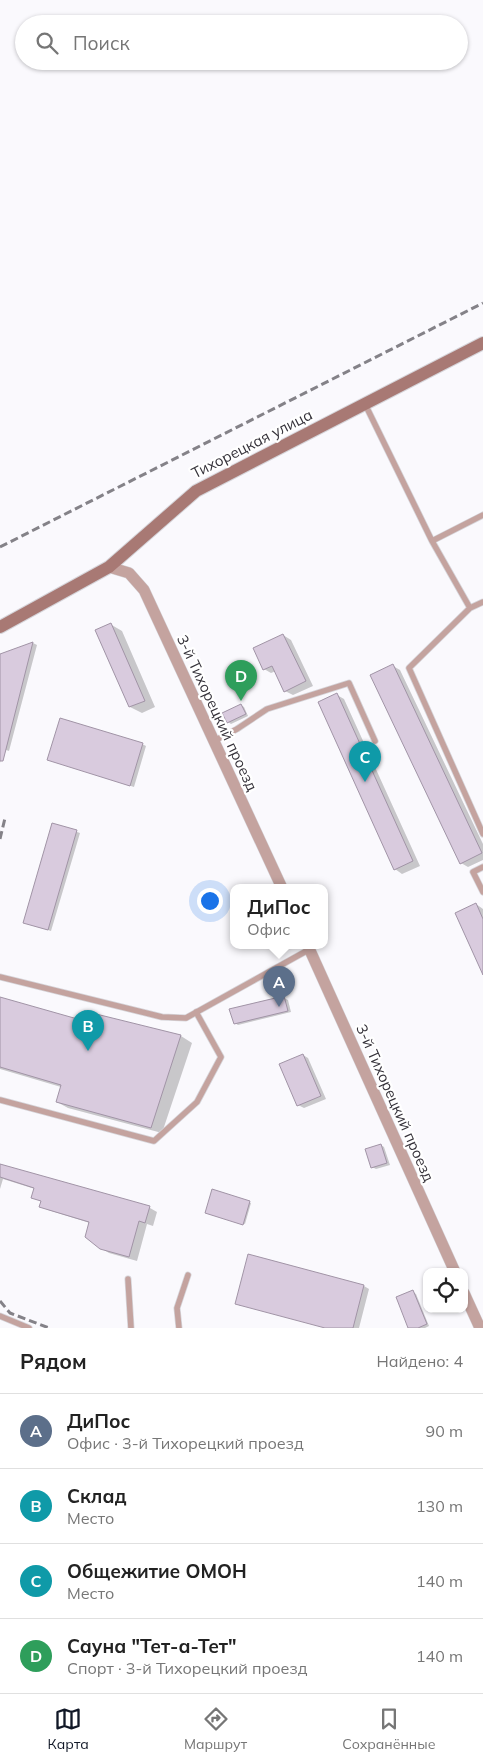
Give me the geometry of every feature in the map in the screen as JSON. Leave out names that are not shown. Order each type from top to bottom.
[{"type":"street","name":"Тихорецкая улица","points":[[0,627],[109,567],[196,490],[483,343]]},
{"type":"street","name":"3-й Тихорецкий проезд","points":[[109,567],[130,573],[144,590],[280,884]]},
{"type":"street","name":"3-й Тихорецкий проезд","points":[[309,949],[453,1268]]},
{"type":"street","points":[[468,1302],[480,1328]]},
{"type":"lane","points":[[365,404],[432,541],[470,608]]},
{"type":"lane","points":[[432,541],[483,515]]},
{"type":"lane","points":[[483,602],[470,608],[409,668],[483,834]]},
{"type":"lane","points":[[214,741],[237,729],[267,709],[348,683],[375,742]]},
{"type":"lane","points":[[483,868],[473,872],[483,892]]},
{"type":"lane","points":[[0,978],[162,1017],[186,1018],[307,949]]},
{"type":"lane","points":[[0,1100],[154,1141],[197,1102],[221,1057],[196,1012]]},
{"type":"lane","points":[[178,1328],[178,1308],[188,1275]]},
{"type":"lane","points":[[128,1279],[131,1328]]},
{"type":"lane","points":[[0,1316],[29,1328]]},
{"type":"building","points":[[111,623],[145,701],[129,707],[95,630]]},
{"type":"building","points":[[283,634],[306,681],[284,692],[272,666],[263,670],[253,648]]},
{"type":"building","points":[[33,642],[3,761],[0,761],[0,654]]},
{"type":"building","points":[[393,664],[482,853],[460,864],[370,675]]},
{"type":"building","points":[[337,693],[413,861],[394,870],[318,702]]},
{"type":"building","points":[[241,704],[246,714],[227,723],[222,713]]},
{"type":"building","points":[[60,718],[143,743],[130,786],[47,760]]},
{"type":"building","points":[[52,823],[77,830],[48,930],[23,923]]},
{"type":"building","points":[[476,903],[483,919],[483,975],[455,913]]},
{"type":"building","points":[[284,996],[288,1011],[234,1024],[229,1009]]},
{"type":"building","points":[[0,997],[81,1020],[84,1011],[181,1035],[151,1128],[56,1102],[61,1085],[0,1067]]},
{"type":"building","points":[[303,1054],[321,1096],[297,1106],[279,1064]]},
{"type":"building","points":[[381,1144],[387,1163],[371,1168],[365,1149]]},
{"type":"building","points":[[0,1164],[150,1206],[145,1223],[139,1221],[129,1257],[100,1249],[85,1237],[89,1222],[39,1207],[41,1201],[31,1198],[34,1188],[0,1177]]},
{"type":"building","points":[[212,1189],[250,1201],[243,1225],[205,1213]]},
{"type":"building","points":[[248,1254],[364,1285],[353,1328],[325,1328],[235,1304]]},
{"type":"building","points":[[413,1290],[427,1324],[418,1328],[408,1328],[396,1297]]},
{"type":"railway","points":[[0,547],[483,303]]},
{"type":"railway","points":[[0,839],[5,818]]},
{"type":"railway","points":[[0,1301],[10,1313],[49,1328]]},
{"type":"place","name":"Сауна \"Тет-а-Тет\"","points":[[241,701]]},
{"type":"place","name":"Общежитие ОМОН","points":[[365,782]]},
{"type":"place","name":"ДиПос","points":[[279,1007]]},
{"type":"place","name":"Склад","points":[[88,1051]]}]
